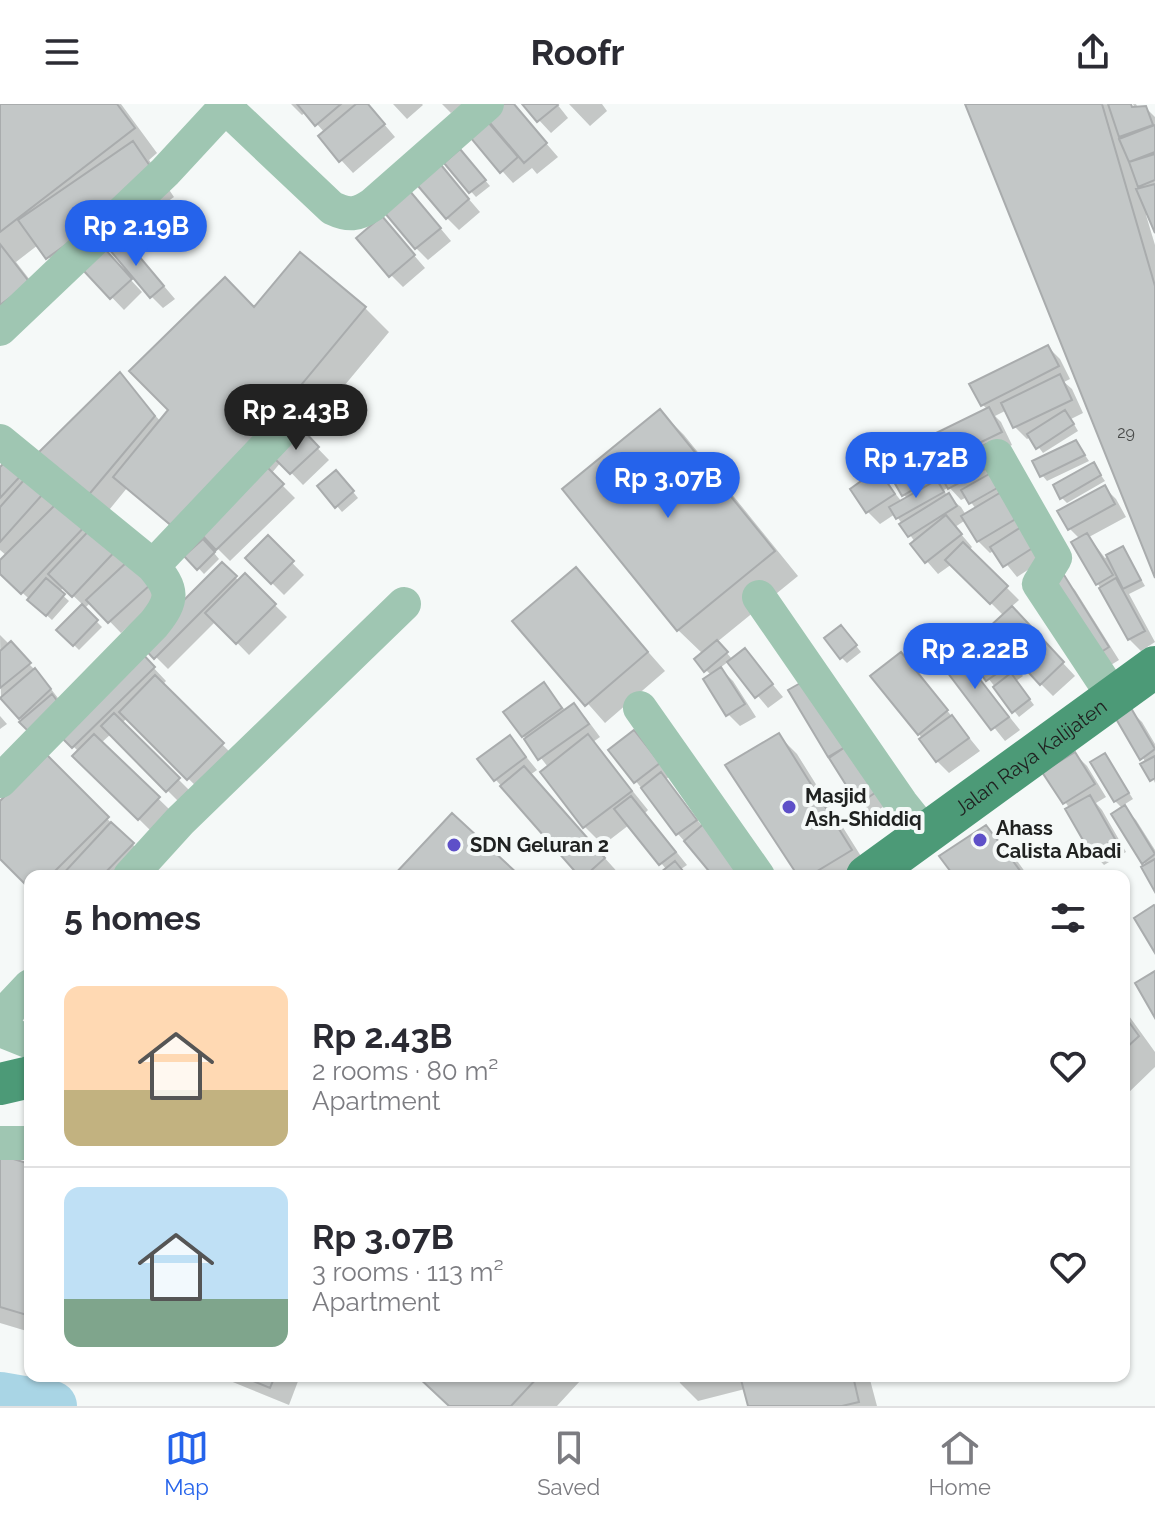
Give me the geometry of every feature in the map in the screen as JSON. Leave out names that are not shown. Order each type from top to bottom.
[{"type":"main road","name":"Jalan Raya Kalijaten","points":[[875,870],[1155,667]]},
{"type":"main road","points":[[0,1084],[24,1078]]},
{"type":"street","points":[[0,329],[165,172],[225,105],[332,208],[346,214],[358,214],[487,104]]},
{"type":"street","points":[[153,566],[298,413]]},
{"type":"street","points":[[0,441],[153,566],[170,596],[165,610],[0,779]]},
{"type":"street","points":[[997,456],[1055,558],[1040,579],[1041,589],[1113,696]]},
{"type":"street","points":[[759,597],[925,833]]},
{"type":"street","points":[[135,870],[180,821],[404,604]]},
{"type":"street","points":[[640,708],[754,870]]},
{"type":"street","points":[[24,992],[12,1005],[0,1028],[24,1039]]},
{"type":"street","points":[[0,1143],[24,1143]]},
{"type":"building","points":[[0,104],[117,104],[135,128],[0,232]]},
{"type":"building","points":[[297,104],[341,104],[315,126]]},
{"type":"building","points":[[356,104],[368,104],[385,124],[339,162],[318,136]]},
{"type":"building","points":[[500,104],[514,104],[547,143],[524,163],[485,117]]},
{"type":"building","points":[[522,104],[557,104],[558,105],[537,122]]},
{"type":"building","points":[[965,104],[1102,104],[1155,286],[1155,578]]},
{"type":"building","points":[[1108,104],[1146,106],[1153,125],[1119,137]]},
{"type":"building","points":[[488,122],[518,157],[500,173],[470,137]]},
{"type":"building","points":[[1155,125],[1155,152],[1129,162],[1119,139]]},
{"type":"building","points":[[133,141],[158,178],[46,259],[18,220]]},
{"type":"building","points":[[460,149],[486,180],[469,193],[444,163]]},
{"type":"building","points":[[1155,154],[1155,180],[1138,187],[1129,162]]},
{"type":"building","points":[[437,160],[469,199],[446,219],[413,180]]},
{"type":"building","points":[[1155,184],[1155,233],[1136,189]]},
{"type":"building","points":[[409,190],[441,228],[415,249],[384,212]]},
{"type":"building","points":[[382,216],[415,255],[389,277],[356,238]]},
{"type":"building","points":[[123,237],[164,286],[150,298],[109,249]]},
{"type":"building","points":[[0,244],[30,283],[0,305]]},
{"type":"building","points":[[104,248],[132,279],[110,299],[82,269]]},
{"type":"building","points":[[300,252],[366,307],[179,532],[113,477],[168,410],[129,371],[225,277],[254,307]]},
{"type":"building","points":[[1048,345],[1059,366],[981,406],[969,384]]},
{"type":"building","points":[[120,372],[155,416],[86,498],[35,456]]},
{"type":"building","points":[[1060,374],[1072,400],[1013,428],[1001,403]]},
{"type":"building","points":[[989,407],[1002,432],[942,461],[930,436]]},
{"type":"building","points":[[660,409],[775,551],[677,631],[562,489]]},
{"type":"building","points":[[1065,410],[1074,424],[1036,449],[1027,434]]},
{"type":"building","points":[[302,429],[319,447],[290,474],[273,457]]},
{"type":"building","points":[[1076,440],[1085,455],[1040,477],[1032,461]]},
{"type":"building","points":[[986,444],[996,463],[948,489],[937,469]]},
{"type":"building","points":[[919,446],[936,476],[902,496],[885,466]]},
{"type":"building","points":[[12,455],[27,469],[0,498],[0,467]]},
{"type":"building","points":[[1094,462],[1101,475],[1060,499],[1053,485]]},
{"type":"building","points":[[266,466],[284,484],[216,550],[199,532]]},
{"type":"building","points":[[878,469],[895,494],[866,513],[850,489]]},
{"type":"building","points":[[998,469],[1006,483],[969,504],[961,490]]},
{"type":"building","points":[[336,470],[354,491],[335,508],[317,486]]},
{"type":"building","points":[[32,471],[50,486],[0,542],[0,507]]},
{"type":"building","points":[[937,480],[944,492],[896,519],[889,507]]},
{"type":"building","points":[[1105,485],[1115,504],[1068,530],[1057,511]]},
{"type":"building","points":[[1008,488],[1024,514],[977,542],[961,516]]},
{"type":"building","points":[[949,493],[957,506],[908,537],[899,524]]},
{"type":"building","points":[[61,499],[89,522],[21,594],[0,574],[0,560]]},
{"type":"building","points":[[946,515],[962,534],[925,563],[910,544]]},
{"type":"building","points":[[97,522],[121,545],[72,597],[48,574]]},
{"type":"building","points":[[1029,522],[1042,542],[1003,567],[990,547]]},
{"type":"building","points":[[1087,533],[1113,575],[1096,585],[1071,542]]},
{"type":"building","points":[[268,535],[294,561],[271,584],[245,558]]},
{"type":"building","points":[[203,539],[215,552],[197,570],[184,556]]},
{"type":"building","points":[[963,542],[1008,586],[990,604],[945,560]]},
{"type":"building","points":[[1123,546],[1141,580],[1123,589],[1106,555]]},
{"type":"building","points":[[128,561],[150,585],[108,623],[86,600]]},
{"type":"building","points":[[222,562],[237,576],[154,659],[140,644]]},
{"type":"building","points":[[576,567],[648,652],[585,706],[512,621]]},
{"type":"building","points":[[245,573],[276,604],[236,644],[205,613]]},
{"type":"building","points":[[1064,575],[1109,647],[1093,657],[1048,585]]},
{"type":"building","points":[[46,578],[65,594],[46,616],[27,600]]},
{"type":"building","points":[[1116,578],[1145,631],[1128,640],[1099,588]]},
{"type":"building","points":[[82,604],[98,620],[73,646],[56,630]]},
{"type":"building","points":[[1012,606],[1064,662],[1040,685],[988,628]]},
{"type":"building","points":[[841,625],[857,645],[840,659],[824,638]]},
{"type":"building","points":[[996,639],[1012,663],[986,681],[969,657]]},
{"type":"building","points":[[717,640],[728,652],[704,672],[694,659]]},
{"type":"building","points":[[11,641],[31,663],[0,688],[0,651]]},
{"type":"building","points":[[745,648],[773,684],[755,698],[727,662]]},
{"type":"building","points":[[138,649],[155,667],[72,748],[54,730]]},
{"type":"building","points":[[958,651],[1009,717],[991,730],[941,664]]},
{"type":"building","points":[[901,652],[948,710],[918,735],[870,676]]},
{"type":"building","points":[[721,667],[745,704],[726,716],[703,679]]},
{"type":"building","points":[[35,668],[51,689],[19,719],[0,698]]},
{"type":"building","points":[[1011,673],[1030,699],[1012,713],[993,687]]},
{"type":"building","points":[[155,675],[224,743],[187,780],[119,712]]},
{"type":"building","points":[[804,681],[845,747],[828,757],[788,690]]},
{"type":"building","points":[[544,682],[562,708],[522,737],[503,712]]},
{"type":"building","points":[[52,694],[61,706],[30,733],[19,722]]},
{"type":"building","points":[[574,703],[589,724],[538,760],[524,739]]},
{"type":"building","points":[[1131,708],[1155,749],[1140,760],[1115,717]]},
{"type":"building","points":[[114,713],[180,778],[166,792],[101,726]]},
{"type":"building","points":[[952,715],[969,738],[936,762],[919,739]]},
{"type":"building","points":[[634,730],[660,763],[634,783],[608,750]]},
{"type":"building","name":"Masjid Ash-Shiddiq","points":[[779,733],[852,850],[819,870],[794,870],[725,765]]},
{"type":"building","points":[[94,734],[160,797],[138,820],[72,756]]},
{"type":"building","points":[[588,734],[632,791],[583,828],[540,772]]},
{"type":"building","points":[[510,735],[526,757],[494,781],[477,759]]},
{"type":"building","points":[[854,741],[884,787],[858,804],[829,758]]},
{"type":"building","points":[[1075,752],[1095,784],[1063,804],[1042,772]]},
{"type":"building","points":[[1105,753],[1129,793],[1114,802],[1090,762]]},
{"type":"building","points":[[46,754],[109,817],[56,870],[24,870],[24,883],[0,859],[0,801]]},
{"type":"building","points":[[1155,756],[1155,778],[1150,781],[1140,764]]},
{"type":"building","points":[[524,766],[605,858],[592,870],[574,870],[500,786]]},
{"type":"building","points":[[661,772],[697,820],[676,835],[641,788]]},
{"type":"building","points":[[1090,795],[1115,839],[1091,854],[1065,809]]},
{"type":"building","points":[[631,796],[676,852],[659,865],[614,809]]},
{"type":"building","points":[[1125,805],[1155,854],[1142,864],[1111,814]]},
{"type":"building","name":"SDN Geluran 2","points":[[452,813],[514,870],[399,870]]},
{"type":"building","points":[[707,821],[743,864],[736,870],[708,870],[684,841]]},
{"type":"building","points":[[111,822],[134,843],[108,870],[67,870]]},
{"type":"building","name":"Ahass Calista Abadi","points":[[986,825],[1020,870],[950,870],[939,856]]},
{"type":"building","points":[[1155,859],[1155,892],[1141,867]]},
{"type":"building","points":[[675,861],[682,870],[664,870]]},
{"type":"building","points":[[1155,906],[1155,953],[1134,918]]},
{"type":"building","points":[[1155,971],[1155,1018],[1135,983]]},
{"type":"building","points":[[1130,1023],[1139,1036],[1130,1044]]},
{"type":"building","points":[[0,1155],[24,1162],[24,1314],[0,1307]]},
{"type":"building","points":[[256,1382],[272,1382],[270,1388]]},
{"type":"building","points":[[423,1382],[533,1382],[511,1406],[449,1406]]},
{"type":"building","points":[[742,1382],[854,1382],[859,1402],[842,1406],[748,1406]]},
{"type":"waterway","points":[[0,1397],[52,1406]]},
{"type":"place","name":"Masjid Ash-Shiddiq","points":[[789,807]]},
{"type":"place","name":"Ahass Calista Abadi","points":[[980,840]]},
{"type":"place","name":"SDN Geluran 2","points":[[454,845]]}]
